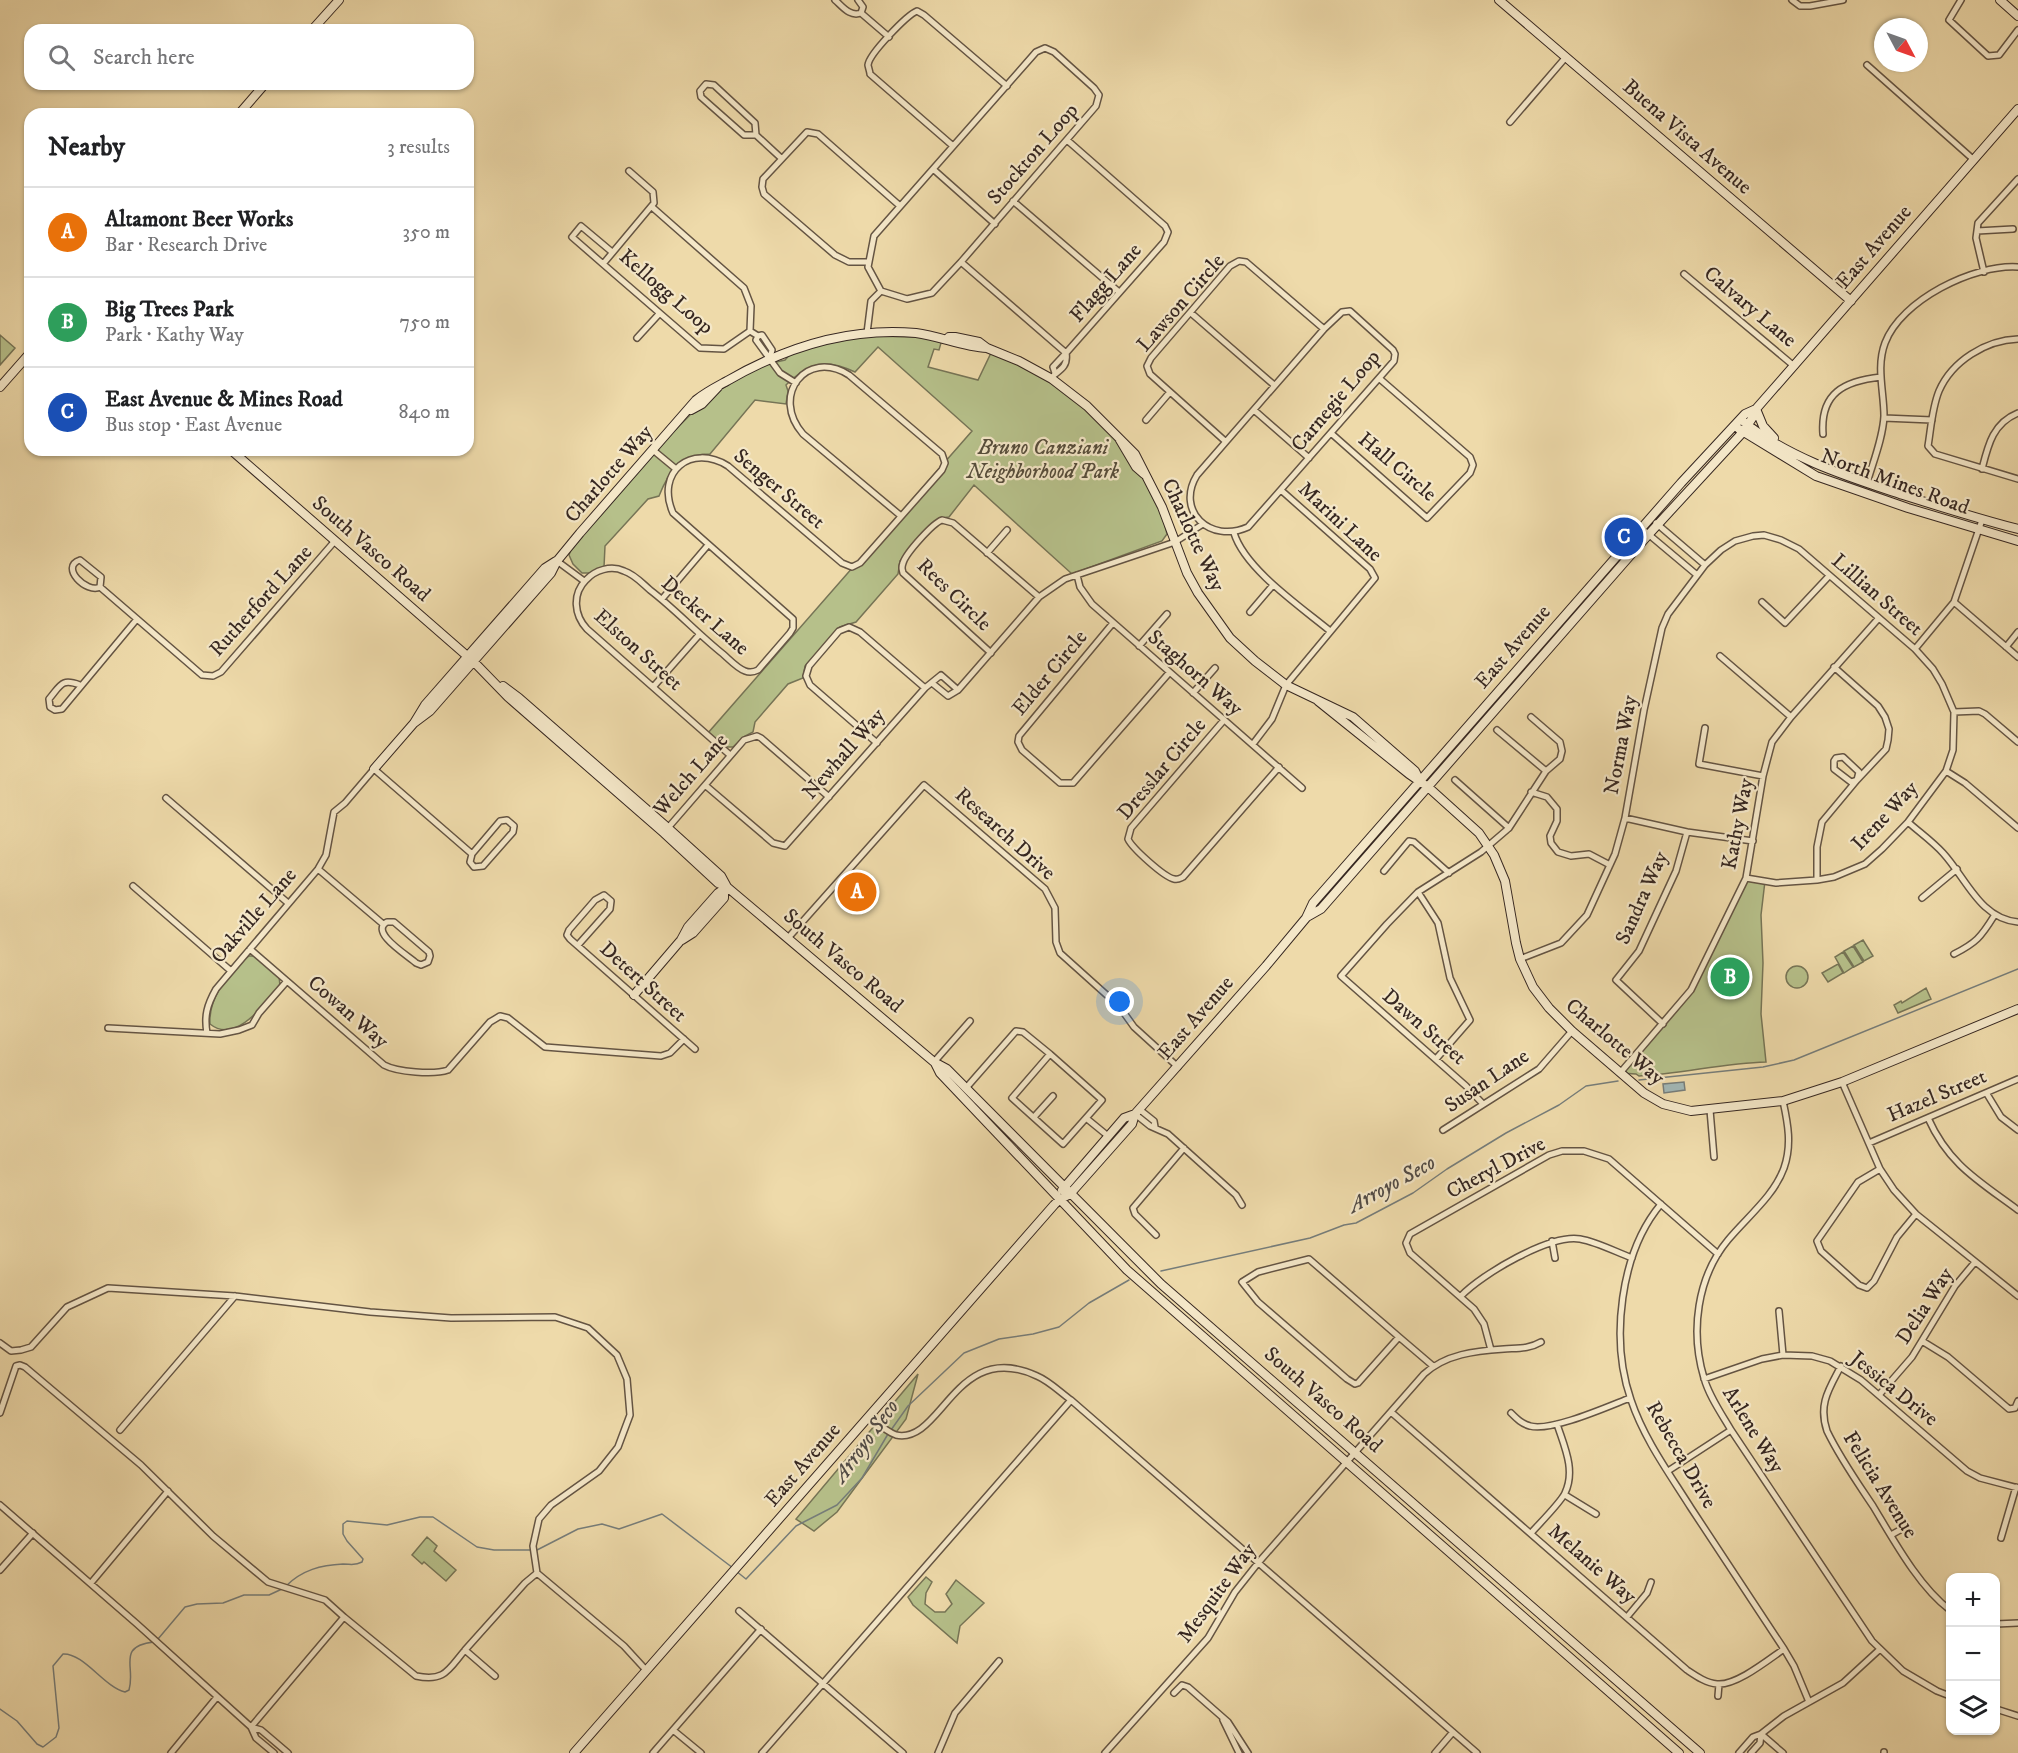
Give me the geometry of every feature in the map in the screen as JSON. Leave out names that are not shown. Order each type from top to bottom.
[{"type":"main road","points":[[317,24],[339,0]]},
{"type":"main road","name":"Buena Vista Avenue","points":[[1499,0],[1851,301]]},
{"type":"main road","points":[[2000,0],[2018,16]]},
{"type":"main road","points":[[244,108],[261,90]]},
{"type":"main road","name":"East Avenue","points":[[1306,918],[1321,909],[1649,534],[1745,429],[1756,409],[2018,109]]},
{"type":"main road","name":"Charlotte Way","points":[[470,660],[545,568],[557,561],[696,400],[770,358],[831,339],[867,333],[916,333],[945,338],[965,345],[987,348],[1053,376],[1135,454],[1162,507],[1198,593],[1213,617],[1241,648],[1286,685],[1353,717],[1415,771],[1420,781],[1468,821],[1488,846],[1505,881],[1520,959],[1541,999],[1572,1031],[1653,1099],[1672,1107],[1691,1111],[1783,1101],[1842,1082],[2018,1009]]},
{"type":"main road","points":[[0,387],[24,360]]},
{"type":"main road","points":[[1756,409],[1763,426],[1779,444]]},
{"type":"main road","name":"East Avenue","points":[[1059,1200],[1063,1187],[1124,1118],[1137,1111],[1178,1067],[1306,918],[1313,903],[1641,528],[1747,412],[1756,409]]},
{"type":"main road","name":"North Mines Road","points":[[1741,420],[1745,429],[1813,474],[1864,494],[2018,541]]},
{"type":"main road","name":"North Mines Road","points":[[1735,427],[1779,444],[1842,475],[1982,520],[2018,529]]},
{"type":"main road","name":"South Vasco Road","points":[[238,456],[488,675],[508,697],[666,830],[718,884],[788,938],[934,1062],[947,1069],[1161,1284],[1700,1753]]},
{"type":"main road","points":[[1813,474],[1822,474],[1858,487],[1867,483]]},
{"type":"main road","name":"Oakville Lane","points":[[374,770],[414,723],[424,705],[470,660]]},
{"type":"main road","points":[[634,995],[681,940],[688,927],[718,893],[726,889]]},
{"type":"main road","name":"South Vasco Road","points":[[934,1062],[940,1073],[1135,1277],[1679,1753]]},
{"type":"main road","name":"East Avenue","points":[[574,1753],[1059,1200],[1070,1194],[1132,1124],[1137,1111]]},
{"type":"street","points":[[835,0],[850,14],[861,13]]},
{"type":"street","points":[[858,0],[863,7],[861,13]]},
{"type":"street","points":[[1792,0],[1800,6],[1810,6],[1843,0]]},
{"type":"street","points":[[1961,0],[1949,20],[1988,56],[1999,55],[2018,30]]},
{"type":"street","points":[[953,146],[870,74],[867,65],[870,58],[909,15],[917,11],[1007,86]]},
{"type":"street","points":[[861,13],[889,37]]},
{"type":"street","name":"Stockton Loop","points":[[869,262],[874,236],[1036,52],[1045,48],[1054,52],[1094,88],[1099,95],[1096,106],[962,262],[932,293],[907,299],[881,291]]},
{"type":"street","points":[[1510,122],[1566,57]]},
{"type":"street","points":[[1867,64],[1974,160]]},
{"type":"street","points":[[756,135],[755,123],[714,85],[706,84],[700,91],[701,97],[744,135],[756,135],[782,158]]},
{"type":"street","points":[[867,333],[872,301],[881,291],[868,267],[869,262],[849,262],[835,255],[764,194],[763,179],[807,132],[819,134],[900,206]]},
{"type":"street","name":"Flagg Lane","points":[[1053,376],[1053,368],[1164,242],[1168,232],[1165,226],[1067,140]]},
{"type":"street","points":[[933,169],[995,224]]},
{"type":"street","points":[[629,171],[653,192],[655,199],[652,207],[744,288],[752,306],[750,332],[758,336],[762,335],[772,350],[770,358]]},
{"type":"street","points":[[1984,272],[1977,231],[1978,223],[2018,179]]},
{"type":"street","points":[[1013,201],[1119,292]]},
{"type":"street","name":"Kellogg Loop","points":[[652,207],[603,264],[700,348],[724,349],[750,332]]},
{"type":"street","points":[[603,264],[572,237],[581,226],[612,252]]},
{"type":"street","points":[[1977,231],[2013,229]]},
{"type":"street","name":"Lawson Circle","points":[[1225,441],[1150,374],[1147,366],[1151,358],[1230,266],[1239,261],[1246,262],[1324,329]]},
{"type":"street","points":[[962,262],[1066,353]]},
{"type":"street","points":[[1867,483],[1884,418],[1881,361],[1885,344],[1901,319],[1933,293],[1952,282],[1984,272],[2018,267]]},
{"type":"street","name":"Calvary Lane","points":[[1684,274],[1794,366]]},
{"type":"street","name":"Carnegie Loop","points":[[1203,524],[1197,517],[1192,504],[1193,481],[1225,441],[1324,329],[1342,312],[1356,315],[1393,350],[1394,362],[1282,491],[1248,527],[1234,533]]},
{"type":"street","points":[[1191,313],[1274,385]]},
{"type":"street","points":[[637,338],[659,314]]},
{"type":"street","points":[[758,336],[756,340],[780,373],[796,383]]},
{"type":"street","points":[[2018,339],[1994,343],[1979,350],[1951,371],[1938,394],[1928,446],[1935,454],[2018,479]]},
{"type":"street","points":[[823,367],[840,369],[942,454],[945,463],[942,470],[901,516],[796,426],[789,408],[792,388],[796,383],[803,375],[815,369],[823,367]]},
{"type":"street","points":[[1823,434],[1824,413],[1829,401],[1837,392],[1848,383],[1859,379],[1881,377]]},
{"type":"street","name":"Hall Circle","points":[[1332,434],[1427,518],[1470,473],[1473,465],[1470,457],[1380,379]]},
{"type":"street","points":[[1146,420],[1170,392]]},
{"type":"street","points":[[1254,410],[1310,458]]},
{"type":"street","points":[[1982,469],[1992,435],[2003,422],[2018,413]]},
{"type":"street","points":[[1884,418],[1932,420]]},
{"type":"street","points":[[653,450],[676,469]]},
{"type":"street","name":"Senger Street","points":[[676,469],[694,458],[703,456],[719,460],[842,563],[852,567],[860,563],[901,516]]},
{"type":"street","name":"Decker Lane","points":[[584,581],[603,570],[613,568],[624,570],[662,599],[699,635],[742,670],[754,672],[793,628],[789,615],[680,521],[667,495],[671,477],[676,469]]},
{"type":"street","name":"Marini Lane","points":[[1282,491],[1371,569],[1375,578],[1330,632]]},
{"type":"street","points":[[1650,518],[1705,565]]},
{"type":"street","name":"Rees Circle","points":[[991,653],[907,578],[902,568],[905,558],[933,525],[942,520],[953,523],[1039,597]]},
{"type":"street","points":[[1915,649],[1954,602],[1982,520]]},
{"type":"street","points":[[958,690],[941,675],[932,683],[948,696],[958,690],[1039,597],[1055,585],[1077,575],[1175,542],[1203,524],[1218,532],[1234,533],[1245,555],[1274,585],[1330,632],[1286,685],[1272,719],[1253,744]]},
{"type":"street","points":[[1641,528],[1697,575]]},
{"type":"street","points":[[987,553],[1007,530]]},
{"type":"street","name":"Norma Way","points":[[1520,959],[1561,943],[1587,915],[1610,865],[1625,818],[1644,710],[1662,628],[1668,614],[1705,565],[1721,550],[1735,541],[1753,536]]},
{"type":"street","name":"Lillian Street","points":[[1753,536],[1772,537],[1799,549],[1915,649],[1938,676],[1954,712]]},
{"type":"street","name":"Rutherford Lane","points":[[137,619],[202,675],[217,674],[334,542]]},
{"type":"street","points":[[662,599],[708,545]]},
{"type":"street","points":[[80,560],[84,562],[101,577],[100,586],[90,589],[71,572],[73,564],[80,560]]},
{"type":"street","name":"Elston Street","points":[[557,561],[584,581],[579,588],[576,606],[581,623],[730,755]]},
{"type":"street","name":"Staghorn Way","points":[[1077,575],[1087,598],[1113,623],[1302,788]]},
{"type":"street","points":[[1762,602],[1785,623],[1829,576]]},
{"type":"street","points":[[1250,612],[1274,585]]},
{"type":"street","points":[[80,685],[68,681],[62,683],[49,699],[50,708],[62,709],[137,619],[100,586]]},
{"type":"street","points":[[1954,602],[2018,657]]},
{"type":"street","points":[[1139,646],[1167,614]]},
{"type":"street","name":"Kathy Way","points":[[1623,1075],[1691,990],[1746,878],[1763,776],[1772,742],[1834,667],[1878,619]]},
{"type":"street","name":"Elder Circle","points":[[1113,623],[1019,736],[1018,742],[1022,750],[1060,783],[1073,783],[1170,673]]},
{"type":"street","points":[[877,743],[810,685],[806,676],[809,666],[839,631],[849,627],[860,632],[925,688]]},
{"type":"street","points":[[2006,646],[2018,632]]},
{"type":"street","points":[[654,686],[699,635]]},
{"type":"street","points":[[1720,656],[1791,717]]},
{"type":"street","points":[[1817,880],[1817,847],[1821,822],[1886,748],[1889,729],[1878,706],[1834,667]]},
{"type":"street","points":[[1193,693],[1215,668]]},
{"type":"street","name":"Newhall Way","points":[[705,785],[773,843],[781,846],[788,844],[925,688],[932,683]]},
{"type":"street","points":[[1954,712],[1979,711],[2018,742]]},
{"type":"street","name":"Irene Way","points":[[1746,878],[1776,883],[1817,880],[1834,877],[1865,864],[1908,822],[1946,771],[1953,750],[1954,712]]},
{"type":"street","points":[[1436,1059],[1470,1020],[1450,978],[1438,923],[1418,892],[1481,852],[1509,828],[1546,771],[1560,759],[1562,751],[1560,742],[1531,717]]},
{"type":"street","name":"Dresslar Circle","points":[[1224,720],[1128,834],[1129,843],[1158,869],[1175,879],[1184,877],[1279,767]]},
{"type":"street","points":[[1705,728],[1699,764],[1763,776]]},
{"type":"street","points":[[1497,730],[1546,771]]},
{"type":"street","name":"Welch Lane","points":[[666,830],[744,740],[757,736],[829,797]]},
{"type":"street","points":[[1843,757],[1859,772],[1857,780],[1851,782],[1834,768],[1836,758],[1843,757]]},
{"type":"street","points":[[374,770],[472,854]]},
{"type":"street","name":"Oakville Lane","points":[[207,1033],[205,1020],[207,1005],[216,989],[318,869],[326,855],[334,812],[374,770]]},
{"type":"street","points":[[1946,771],[1965,783],[2018,828]]},
{"type":"street","points":[[1455,780],[1509,828]]},
{"type":"street","name":"Research Drive","points":[[788,938],[924,785],[1045,890],[1056,908],[1056,942],[1060,953],[1119,1006],[1134,1027],[1178,1067]]},
{"type":"street","points":[[1531,792],[1547,797],[1557,809],[1557,821],[1550,836],[1551,843],[1558,852],[1571,856],[1589,854],[1610,865]]},
{"type":"street","points":[[166,798],[288,903]]},
{"type":"street","points":[[1625,818],[1687,832],[1753,841]]},
{"type":"street","points":[[507,820],[512,823],[513,832],[483,867],[472,866],[470,859],[472,854],[501,821],[507,820]]},
{"type":"street","points":[[1908,822],[1940,850],[1957,869],[1981,905],[1994,916],[2018,922]]},
{"type":"street","name":"Sandra Way","points":[[1663,1024],[1616,980],[1639,951],[1676,871],[1687,832]]},
{"type":"street","points":[[1384,871],[1409,841],[1414,842],[1449,873]]},
{"type":"street","points":[[318,869],[383,924]]},
{"type":"street","points":[[1922,898],[1957,869]]},
{"type":"street","points":[[133,886],[231,971]]},
{"type":"street","name":"Dawn Street","points":[[1418,892],[1341,976],[1466,1086],[1483,1104]]},
{"type":"street","name":"Detert Street","points":[[578,945],[610,909],[611,901],[604,895],[595,900],[568,930],[567,935],[570,939],[695,1049]]},
{"type":"street","points":[[1954,954],[1975,944],[1994,916]]},
{"type":"street","points":[[394,922],[429,952],[428,962],[418,964],[382,932],[383,924],[394,922]]},
{"type":"street","name":"Cowan Way","points":[[250,949],[384,1065],[396,1070],[439,1072],[448,1070],[490,1022],[500,1016],[508,1018],[545,1047],[661,1056],[670,1053],[684,1039]]},
{"type":"street","points":[[108,1028],[220,1034],[239,1030],[252,1025],[259,1013],[287,981]]},
{"type":"street","points":[[934,1062],[970,1021]]},
{"type":"street","points":[[966,1088],[1016,1031],[1023,1032],[1050,1054],[1102,1100],[1063,1144],[1012,1098],[1050,1054]]},
{"type":"street","name":"Susan Lane","points":[[1443,1130],[1539,1069],[1572,1031]]},
{"type":"street","name":"Hazel Street","points":[[1869,1143],[2018,1079]]},
{"type":"street","points":[[1842,1082],[1880,1169],[1894,1190],[1916,1214],[2018,1296]]},
{"type":"street","points":[[1987,1094],[2001,1117],[2018,1130]]},
{"type":"street","points":[[1034,1117],[1053,1096]]},
{"type":"street","name":"Arlene Way","points":[[1783,1101],[1789,1138],[1784,1168],[1771,1191],[1718,1254],[1709,1271],[1699,1306],[1697,1341],[1704,1379],[1731,1430],[1860,1625],[1879,1650],[1903,1671],[1946,1694]]},
{"type":"street","points":[[1710,1110],[1714,1157]]},
{"type":"street","points":[[1137,1111],[1149,1126],[1168,1134],[1184,1148],[1236,1195],[1242,1205]]},
{"type":"street","points":[[1086,1118],[1108,1136]]},
{"type":"street","points":[[1928,1118],[1936,1136],[1958,1165],[2018,1210]]},
{"type":"street","points":[[1156,1235],[1132,1208],[1184,1148]]},
{"type":"street","name":"Cheryl Drive","points":[[1491,1350],[1488,1332],[1480,1316],[1461,1296],[1410,1253],[1406,1243],[1410,1234],[1549,1155],[1570,1151],[1595,1153],[1615,1164],[1718,1254]]},
{"type":"street","points":[[1880,1169],[1866,1176],[1852,1190],[1817,1242],[1821,1251],[1859,1285],[1867,1288],[1874,1281],[1897,1237],[1916,1214]]},
{"type":"street","name":"Rebecca Drive","points":[[1661,1204],[1654,1213],[1632,1258],[1624,1289],[1621,1321],[1623,1361],[1630,1398],[1640,1422],[1668,1472],[1784,1649],[1809,1702]]},
{"type":"street","points":[[1461,1296],[1478,1281],[1552,1241],[1580,1239],[1632,1258]]},
{"type":"street","points":[[1552,1241],[1556,1258]]},
{"type":"street","points":[[1400,1337],[1355,1384],[1258,1302],[1242,1282],[1258,1272],[1310,1259],[1400,1337],[1433,1366],[1457,1355],[1532,1347],[1541,1342]]},
{"type":"street","name":"Delia Way","points":[[1879,1395],[1905,1365],[1954,1286],[1975,1262]]},
{"type":"street","points":[[0,1343],[11,1351],[31,1347],[67,1308],[108,1288],[235,1296],[393,1314],[451,1318],[555,1317],[588,1328],[617,1355],[627,1379],[630,1415],[618,1447],[599,1471],[551,1505],[539,1519],[533,1546],[534,1562],[537,1573],[624,1646],[646,1671]]},
{"type":"street","points":[[120,1430],[235,1296]]},
{"type":"street","points":[[1779,1311],[1783,1355]]},
{"type":"street","points":[[1922,1341],[1948,1357],[2009,1409],[2015,1407],[2018,1401]]},
{"type":"street","name":"Jessica Drive","points":[[1704,1379],[1762,1359],[1783,1355],[1812,1356],[1830,1361],[1841,1366],[1879,1395],[1967,1471],[1980,1478],[2017,1487]]},
{"type":"street","points":[[0,1413],[16,1366],[21,1365],[141,1465],[213,1536],[268,1582],[325,1600],[416,1676],[431,1679],[444,1674],[525,1583],[537,1573]]},
{"type":"street","name":"Mesquite Way","points":[[1105,1753],[1208,1638],[1235,1592],[1258,1563],[1433,1366]]},
{"type":"street","name":"Felicia Avenue","points":[[1841,1366],[1823,1406],[1823,1419],[1833,1444],[1891,1535],[1934,1596],[1946,1606]]},
{"type":"street","points":[[870,1417],[892,1433],[906,1436],[923,1428],[966,1381],[977,1374],[1004,1368],[1025,1371],[1040,1377],[1071,1400],[1477,1753]]},
{"type":"street","points":[[1511,1413],[1520,1422],[1533,1427],[1557,1424],[1630,1398]]},
{"type":"street","points":[[762,1753],[1071,1400]]},
{"type":"street","name":"Melanie Way","points":[[1391,1412],[1687,1670],[1702,1679],[1719,1684]]},
{"type":"street","points":[[1531,1533],[1565,1495],[1569,1479],[1569,1459],[1557,1424]]},
{"type":"street","points":[[1668,1472],[1731,1430]]},
{"type":"street","points":[[2001,1538],[2017,1487]]},
{"type":"street","points":[[91,1583],[168,1491]]},
{"type":"street","points":[[1565,1495],[1596,1514]]},
{"type":"street","points":[[0,1505],[91,1583],[251,1727],[256,1738],[274,1753]]},
{"type":"street","points":[[1891,1535],[1907,1526]]},
{"type":"street","points":[[0,1570],[33,1533]]},
{"type":"street","points":[[1627,1617],[1647,1593],[1651,1582]]},
{"type":"street","points":[[739,1611],[903,1753]]},
{"type":"street","points":[[251,1727],[344,1617]]},
{"type":"street","points":[[2000,1624],[2018,1623]]},
{"type":"street","points":[[653,1753],[761,1629]]},
{"type":"street","points":[[1718,1696],[1719,1684],[1735,1680],[1784,1649]]},
{"type":"street","points":[[465,1650],[495,1676]]},
{"type":"street","points":[[1739,1753],[1753,1737],[1761,1734],[1784,1716],[1843,1683],[1879,1650]]},
{"type":"street","points":[[938,1753],[955,1713],[999,1661]]},
{"type":"street","points":[[1174,1693],[1185,1685],[1233,1728],[1248,1753]]},
{"type":"street","points":[[171,1753],[217,1697]]},
{"type":"street","points":[[2000,1711],[2018,1716]]},
{"type":"street","points":[[1221,1716],[1239,1753]]},
{"type":"street","points":[[251,1727],[261,1730],[288,1753]]},
{"type":"street","points":[[673,1730],[701,1753]]},
{"type":"street","points":[[1435,1753],[1453,1732]]},
{"type":"street","points":[[1751,1753],[1760,1743],[1761,1734]]},
{"type":"street","points":[[1761,1734],[1783,1753]]},
{"type":"green space","points":[[0,335],[15,348],[0,365]]},
{"type":"green space","name":"Bruno Canziani Neighborhood Park","points":[[871,336],[939,340],[941,343],[939,350],[934,349],[928,367],[978,380],[991,353],[1026,369],[1060,389],[1091,413],[1119,445],[1150,489],[1167,534],[1162,541],[1072,574],[974,485],[949,517],[941,518],[931,524],[900,561],[898,574],[856,622],[840,627],[805,666],[803,678],[788,684],[755,722],[753,732],[733,747],[726,747],[708,733],[972,431],[878,347],[855,372],[826,364],[810,367],[786,385],[788,391],[786,404],[755,400],[710,454],[691,457],[677,466],[667,479],[659,496],[648,499],[605,546],[604,567],[590,573],[582,573],[573,564],[569,555],[572,547],[665,440],[691,414],[723,388],[759,366],[785,360],[792,352],[837,340]]},
{"type":"green space","points":[[1746,878],[1765,881],[1761,915],[1763,963],[1761,1014],[1766,1062],[1655,1075],[1639,1076],[1620,1073],[1691,990]]},
{"type":"green space","points":[[1863,940],[1873,956],[1864,961],[1854,945]]},
{"type":"green space","points":[[1853,946],[1863,962],[1854,967],[1844,951]]},
{"type":"green space","points":[[1843,952],[1853,967],[1844,973],[1835,957]]},
{"type":"green space","points":[[249,956],[255,956],[279,976],[280,986],[258,1011],[240,1026],[220,1029],[210,1024],[212,1005],[227,977]]},
{"type":"green space","points":[[1838,964],[1843,973],[1828,982],[1822,973]]},
{"type":"green space","points":[[1797,966],[1805,969],[1808,977],[1805,985],[1797,988],[1789,985],[1786,977],[1789,969]]},
{"type":"green space","points":[[1926,988],[1931,999],[1898,1013],[1894,1005],[1901,1001],[1902,1003]]},
{"type":"green space","points":[[918,1374],[906,1419],[837,1512],[814,1531],[796,1519]]},
{"type":"green space","points":[[427,1537],[437,1546],[434,1551],[456,1570],[446,1581],[412,1555]]},
{"type":"green space","points":[[926,1577],[932,1582],[926,1593],[925,1604],[935,1612],[945,1612],[952,1604],[946,1594],[956,1580],[984,1603],[960,1626],[957,1643],[913,1605],[908,1597]]},
{"type":"shaded area","points":[[1684,1082],[1685,1090],[1664,1093],[1663,1084]]},
{"type":"waterway","points":[[1639,1080],[1763,1067],[1794,1060],[2018,969]]},
{"type":"waterway","name":"Arroyo Seco","points":[[1161,1271],[1310,1238],[1344,1225],[1356,1223],[1413,1193],[1447,1169],[1506,1133],[1559,1105],[1586,1086],[1618,1081]]},
{"type":"waterway","name":"Arroyo Seco","points":[[891,1430],[908,1406],[964,1353],[999,1339],[1059,1327],[1089,1303],[1129,1280]]},
{"type":"waterway","name":"Arroyo Seco","points":[[736,1571],[746,1579],[796,1526],[837,1505],[862,1478],[888,1434]]},
{"type":"waterway","name":"Arroyo Seco","points":[[537,1550],[578,1529],[602,1524],[619,1529],[662,1514],[733,1568]]},
{"type":"waterway","name":"Arroyo Seco","points":[[286,1586],[312,1569],[362,1562],[363,1559],[343,1534],[343,1524],[347,1521],[387,1525],[420,1517],[433,1517],[477,1547],[494,1550],[532,1550]]},
{"type":"waterway","name":"Arroyo Seco","points":[[158,1639],[185,1607],[223,1603],[244,1595],[269,1595],[282,1589]]},
{"type":"waterway","name":"Arroyo Seco","points":[[0,1709],[17,1721],[37,1744],[43,1747],[56,1737],[59,1728],[53,1666],[63,1654],[79,1659],[109,1684],[125,1692],[129,1690],[131,1681],[131,1653],[142,1644],[154,1642]]},
{"type":"place","name":"East Avenue & Mines Road","points":[[1624,537]]},
{"type":"place","name":"Altamont Beer Works","points":[[857,892]]},
{"type":"place","name":"Big Trees Park","points":[[1730,977]]}]
